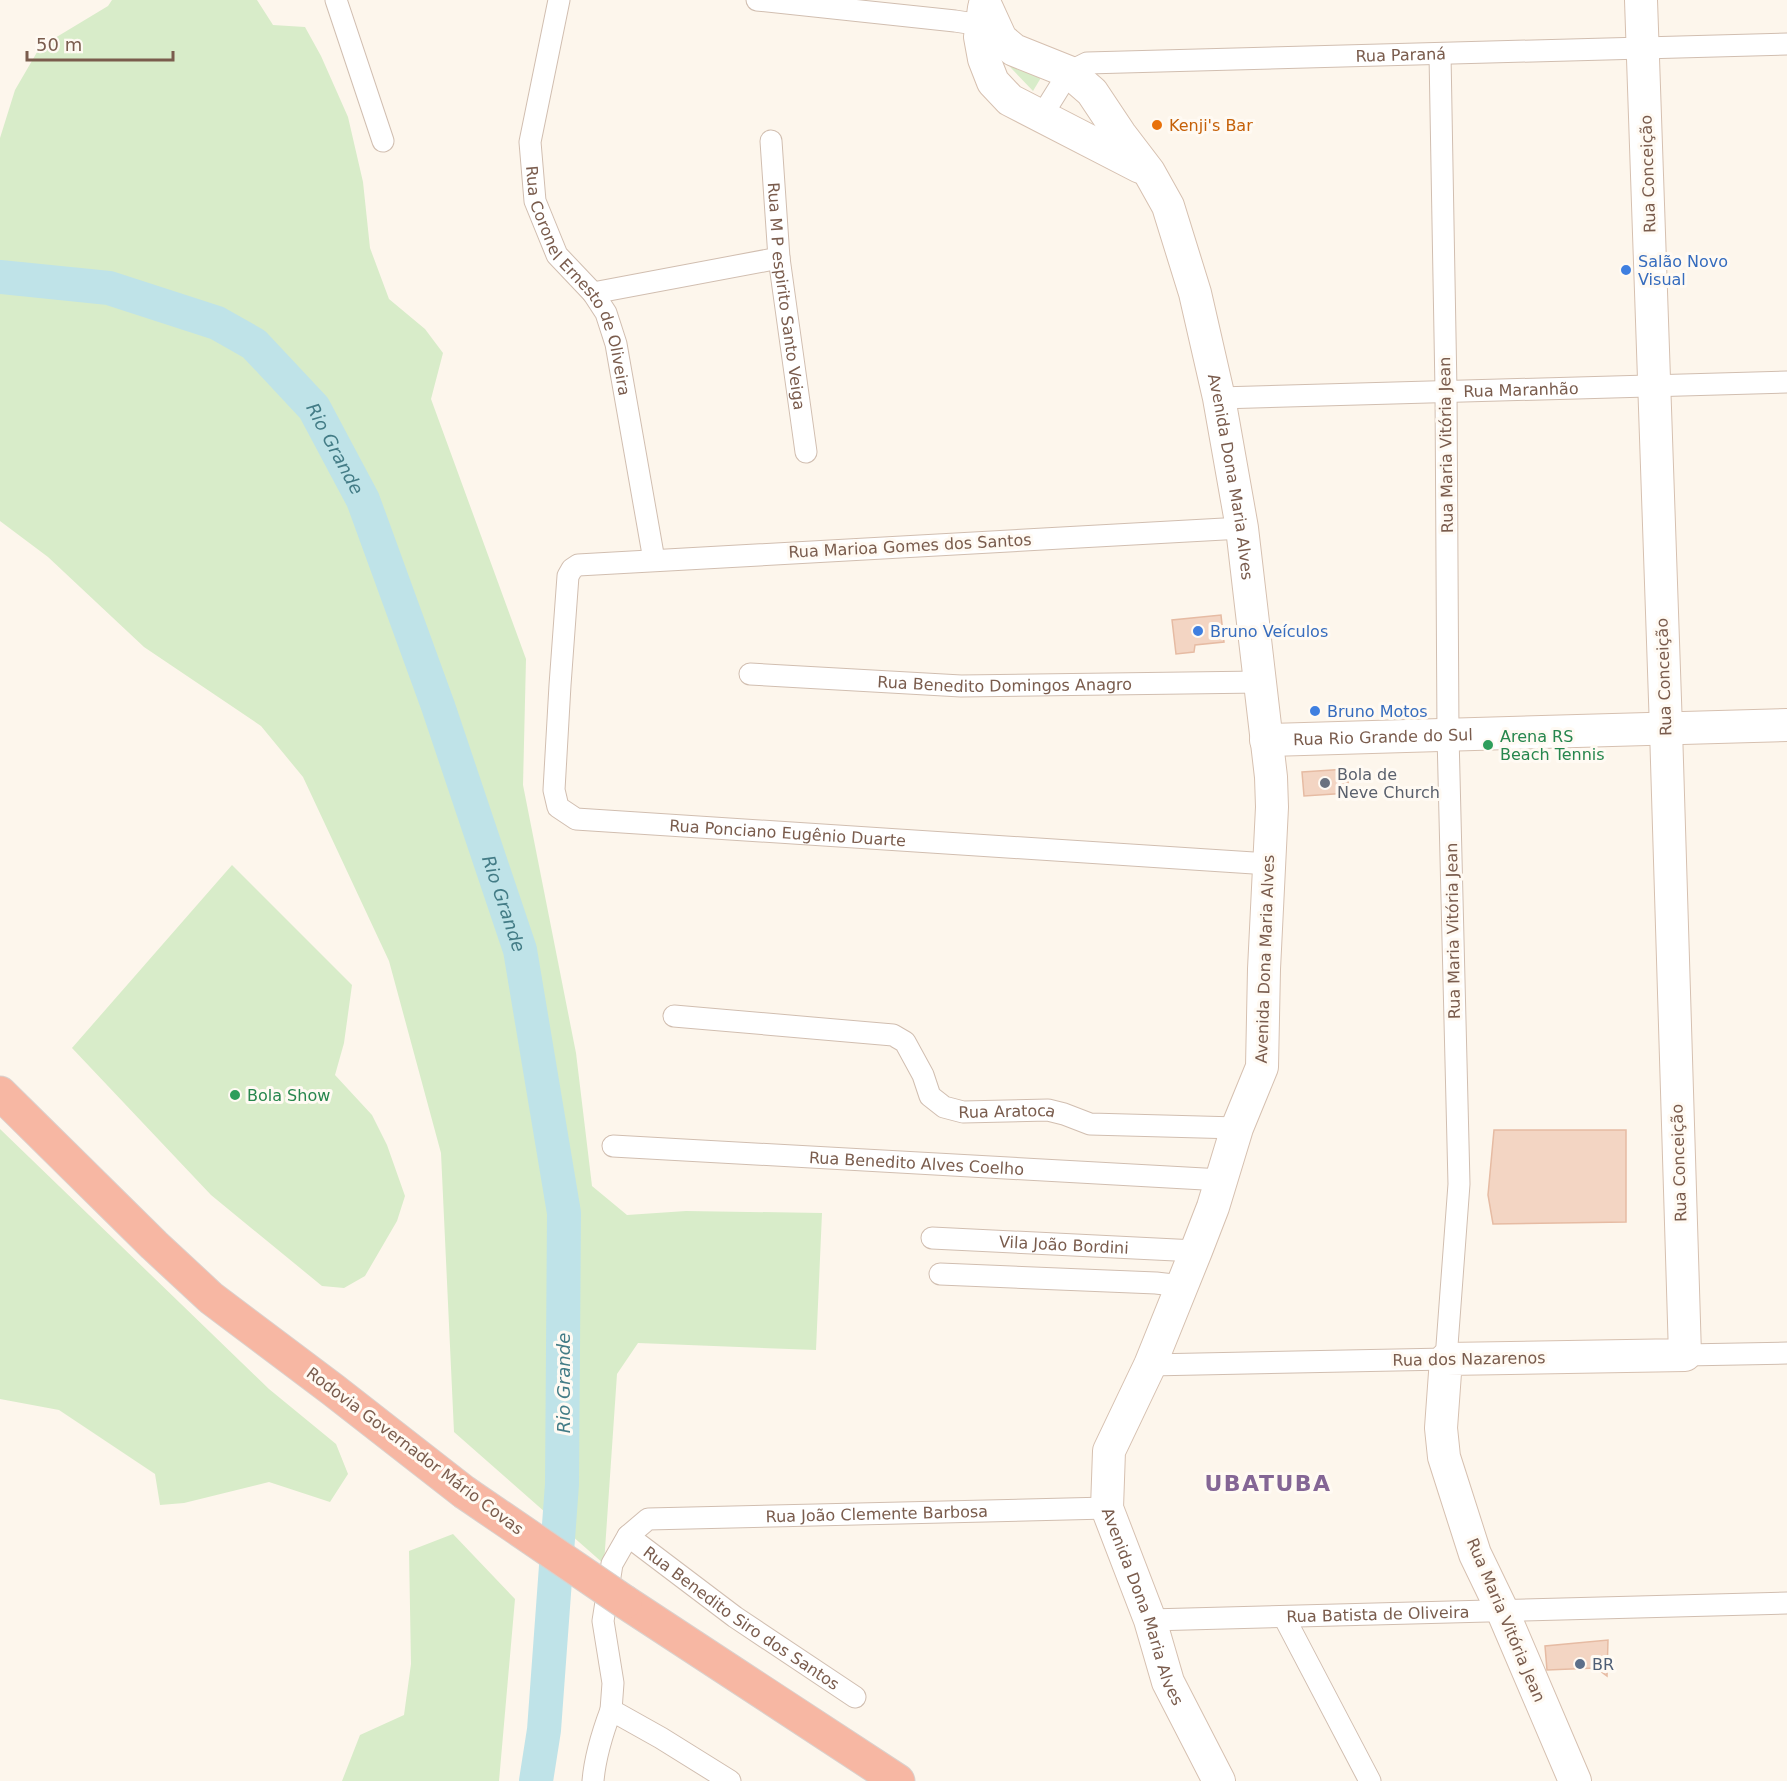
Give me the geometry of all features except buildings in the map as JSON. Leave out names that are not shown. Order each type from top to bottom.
[{"type":"highway","name":"Rodovia Governador Mário Covas","points":[[0,1093],[211,1298],[464,1492],[625,1602],[898,1781]]},
{"type":"street","points":[[336,0],[383,141]]},
{"type":"street","name":"Rua Coronel Ernesto de Oliveira","points":[[559,0],[530,142],[535,201],[557,255],[606,313],[616,344],[654,560]]},
{"type":"street","points":[[757,0],[987,14],[980,37],[984,59],[993,82],[1010,100],[1149,172]]},
{"type":"street","name":"Rua Conceição","points":[[1641,0],[1685,1355]]},
{"type":"street","name":"Avenida Dona Maria Alves","points":[[987,14],[1001,39],[1014,50],[1069,72],[1092,92],[1113,125],[1149,172],[1168,206],[1195,293],[1219,398],[1242,528],[1271,777],[1272,807],[1262,1067],[1237,1128],[1222,1180],[1196,1251],[1150,1365],[1109,1451],[1107,1508],[1150,1620],[1168,1682],[1219,1781]]},
{"type":"street","name":"Rua Paraná","points":[[1069,72],[1087,63],[1108,61],[1787,44]]},
{"type":"street","name":"Rua Maria Vitória Jean","points":[[1440,54],[1446,391],[1448,735],[1459,1184],[1440,1428],[1444,1457],[1475,1554],[1502,1610],[1575,1781]]},
{"type":"street","points":[[1041,117],[1069,72]]},
{"type":"street","name":"Rua M P espirito Santo Veiga","points":[[771,141],[779,258],[806,452]]},
{"type":"street","points":[[592,294],[779,258]]},
{"type":"street","name":"Rua Maranhão","points":[[1219,398],[1787,382]]},
{"type":"street","name":"Rua Marioa Gomes dos Santos","points":[[578,564],[1242,528]]},
{"type":"street","name":"Rua Ponciano Eugênio Duarte","points":[[578,564],[568,576],[554,790],[558,807],[576,819],[1269,864]]},
{"type":"street","name":"Rua Benedito Domingos Anagro","points":[[750,674],[961,686],[1260,682]]},
{"type":"street","name":"Rua Rio Grande do Sul","points":[[1266,740],[1787,725]]},
{"type":"street","name":"Rua Aratoca","points":[[674,1016],[893,1035],[905,1042],[923,1075],[930,1096],[944,1107],[963,1112],[1048,1110],[1090,1124],[1237,1128]]},
{"type":"street","name":"Rua Benedito Alves Coelho","points":[[613,1146],[1222,1180]]},
{"type":"street","name":"Vila João Bordini","points":[[932,1238],[1196,1251]]},
{"type":"street","points":[[940,1274],[1182,1286]]},
{"type":"street","name":"Rua dos Nazarenos","points":[[1150,1365],[1787,1353]]},
{"type":"street","name":"Rua João Clemente Barbosa","points":[[628,1536],[648,1519],[1107,1508]]},
{"type":"street","points":[[593,1781],[594,1760],[611,1710],[613,1683],[603,1620],[612,1564],[628,1536]]},
{"type":"street","name":"Rua Benedito Siro dos Santos","points":[[628,1536],[735,1617],[855,1697]]},
{"type":"street","name":"Rua Batista de Oliveira","points":[[1150,1620],[1787,1603]]},
{"type":"street","points":[[1284,1617],[1370,1781]]},
{"type":"street","points":[[611,1710],[730,1781]]},
{"type":"green space","points":[[112,0],[257,0],[273,25],[305,27],[321,56],[348,117],[363,182],[370,248],[389,299],[425,329],[443,353],[431,399],[526,659],[523,785],[576,1053],[592,1186],[627,1215],[686,1211],[822,1213],[816,1350],[638,1343],[617,1374],[604,1564],[454,1432],[441,1153],[389,961],[303,777],[261,726],[144,647],[48,557],[0,521],[0,138],[15,90],[40,47],[108,6]]},
{"type":"green space","points":[[987,43],[1042,76],[1033,91]]},
{"type":"green space","name":"Bola Show","points":[[232,865],[352,985],[344,1043],[335,1075],[372,1115],[387,1145],[405,1196],[397,1221],[365,1276],[344,1288],[322,1286],[211,1195],[72,1048]]},
{"type":"green space","points":[[0,1129],[269,1389],[336,1444],[348,1474],[330,1502],[269,1482],[184,1503],[160,1505],[155,1474],[59,1410],[0,1399]]},
{"type":"green space","points":[[453,1534],[515,1599],[499,1781],[342,1781],[360,1735],[404,1715],[411,1664],[409,1551]]},
{"type":"waterway","name":"Rio Grande","points":[[0,277],[109,288],[217,323],[254,344],[314,408],[363,500],[438,706],[520,950],[564,1213],[562,1484],[544,1730],[536,1781]]},
{"type":"place","name":"Kenji's Bar","points":[[1157,125]]},
{"type":"place","name":"Salão Novo Visual","points":[[1626,270]]},
{"type":"place","name":"Bruno Veículos","points":[[1198,631]]},
{"type":"place","name":"Bruno Motos","points":[[1315,711]]},
{"type":"place","name":"Arena RS Beach Tennis","points":[[1488,745]]},
{"type":"place","name":"Bola de Neve Church","points":[[1325,783]]},
{"type":"place","name":"Bola Show","points":[[235,1095]]},
{"type":"place","name":"BR","points":[[1580,1664]]},
{"type":"district","name":"UBATUBA","points":[[1268,1483]]}]
